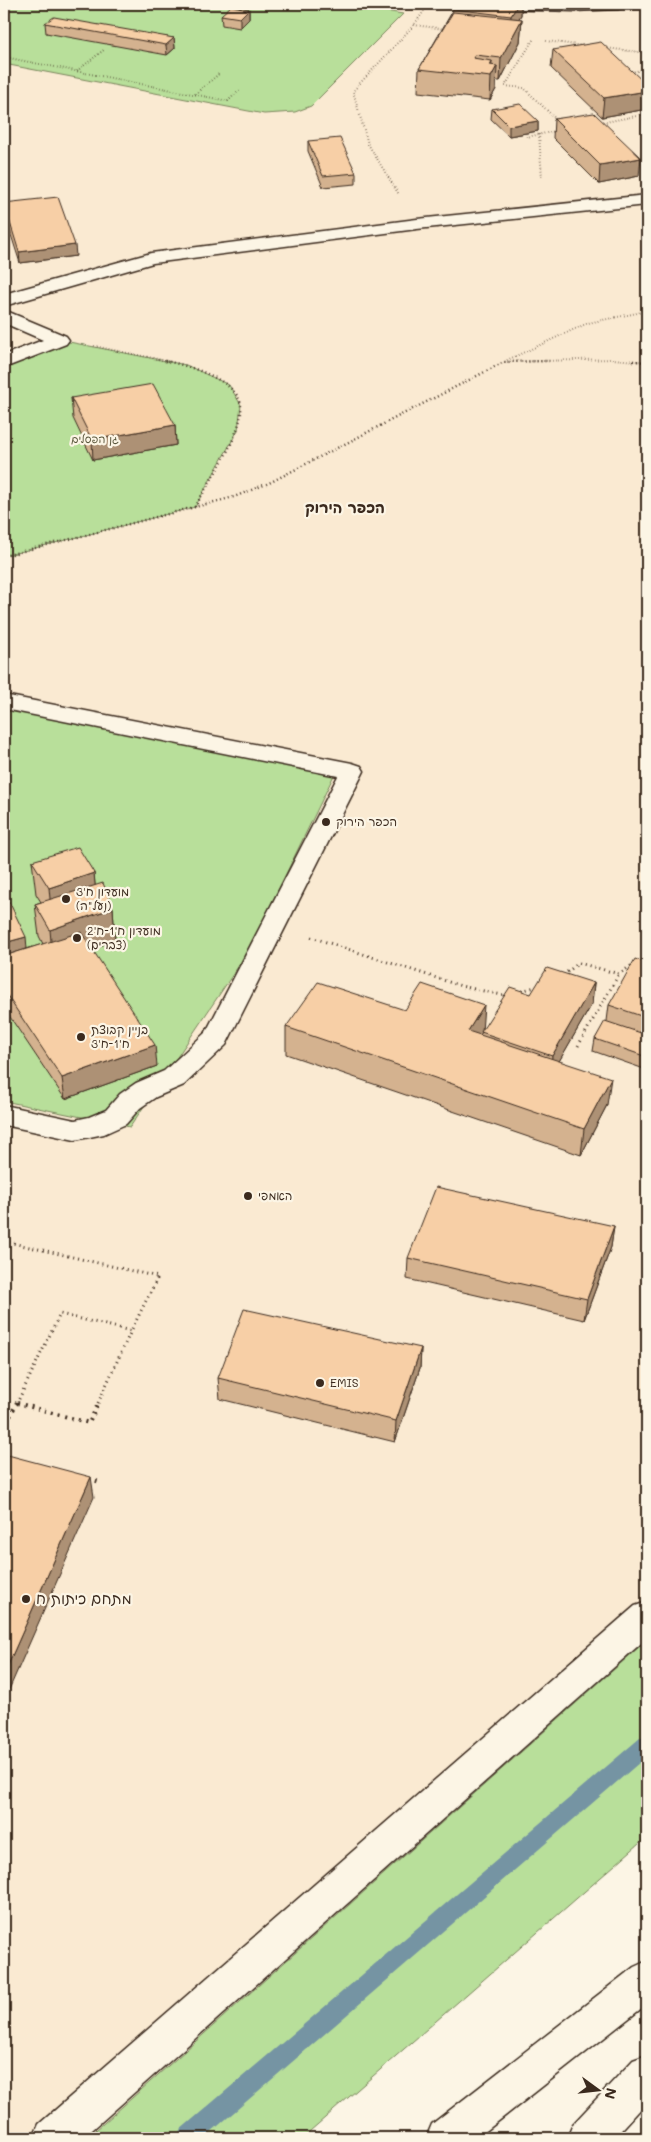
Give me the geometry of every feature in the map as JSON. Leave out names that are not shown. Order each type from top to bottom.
[{"type":"main road","points":[[501,4],[574,6],[618,4]]},
{"type":"main road","points":[[4,300],[151,258],[417,224],[647,200]]},
{"type":"main road","points":[[4,316],[59,340]]},
{"type":"main road","points":[[4,362],[59,340]]},
{"type":"main road","points":[[4,702],[352,771],[216,1038],[174,1078],[146,1090],[130,1101],[116,1117],[94,1127],[74,1130],[4,1115]]},
{"type":"main road","points":[[53,2138],[647,1617]]},
{"type":"main road","points":[[446,2138],[647,1980]]},
{"type":"main road","points":[[587,2138],[647,2074]]},
{"type":"path","points":[[417,224],[368,144],[354,91],[414,25],[429,4]]},
{"type":"path","points":[[533,40],[505,86],[524,88],[560,122]]},
{"type":"path","points":[[644,53],[647,46]]},
{"type":"path","points":[[77,71],[105,48]]},
{"type":"path","points":[[644,53],[647,58]]},
{"type":"path","points":[[4,58],[228,101],[240,90]]},
{"type":"path","points":[[629,72],[647,69]]},
{"type":"path","points":[[195,94],[220,73]]},
{"type":"path","points":[[592,124],[647,114]]},
{"type":"path","points":[[526,136],[558,131]]},
{"type":"path","points":[[539,134],[544,212]]},
{"type":"path","points":[[4,556],[234,497],[269,483],[504,362],[588,323],[647,311]]},
{"type":"path","points":[[59,340],[186,365],[229,385],[241,405],[238,430],[195,507]]},
{"type":"path","points":[[504,362],[612,359],[647,362]]},
{"type":"path","points":[[274,926],[461,986],[502,996],[547,984]]},
{"type":"path","points":[[578,1046],[619,974],[647,955]]},
{"type":"path","points":[[556,981],[579,963],[619,974]]},
{"type":"path","points":[[4,1241],[158,1277],[89,1423],[17,1403]]},
{"type":"path","points":[[4,1429],[60,1314],[131,1331]]},
{"type":"path","points":[[81,1477],[100,1482]]},
{"type":"shaded area","name":"הכפר הירוק","points":[[4,4],[647,4],[647,1640],[87,2138],[4,2138]]},
{"type":"green space","points":[[4,4],[342,4],[403,14],[311,106],[295,112],[264,114],[4,64]]},
{"type":"green space","name":"גן הפסלים","points":[[59,340],[186,365],[229,385],[241,405],[238,430],[195,507],[4,556],[4,362]]},
{"type":"green space","points":[[4,706],[337,769],[248,952],[130,1127],[4,1101]]},
{"type":"green space","points":[[647,1640],[647,1837],[302,2138],[87,2138]]},
{"type":"building","points":[[456,4],[518,4],[511,16],[453,9]]},
{"type":"building","points":[[231,6],[249,9],[240,18],[221,15]]},
{"type":"building","points":[[453,12],[522,19],[501,58],[475,55],[473,58],[492,61],[490,65],[497,66],[491,77],[419,69]]},
{"type":"building","points":[[54,17],[174,38],[166,45],[45,23]]},
{"type":"building","points":[[601,42],[647,85],[647,91],[604,98],[553,50]]},
{"type":"building","points":[[520,104],[538,121],[509,126],[492,109]]},
{"type":"building","points":[[594,113],[641,158],[600,165],[554,119]]},
{"type":"building","points":[[340,138],[356,173],[323,176],[308,141]]},
{"type":"building","points":[[58,197],[75,245],[19,252],[4,203]]},
{"type":"building","points":[[153,384],[175,425],[92,440],[71,398]]},
{"type":"building","points":[[78,847],[94,873],[49,888],[32,861]]},
{"type":"building","points":[[103,883],[113,908],[50,930],[35,904]]},
{"type":"building","points":[[4,891],[26,937],[4,943]]},
{"type":"building","name":"בניין קבוצת ח'1-ח'3","points":[[81,932],[155,1045],[62,1078],[4,991],[4,956]]},
{"type":"building","points":[[635,959],[647,963],[647,1018],[609,1005]]},
{"type":"building","points":[[547,968],[594,983],[552,1056],[481,1032],[510,987],[531,994]]},
{"type":"building","points":[[318,982],[405,1010],[422,984],[484,1005],[468,1031],[611,1078],[584,1129],[286,1027]]},
{"type":"building","points":[[605,1021],[647,1035],[647,1057],[595,1039]]},
{"type":"building","points":[[436,1187],[614,1226],[587,1299],[408,1258]]},
{"type":"building","name":"EMIS","points":[[244,1309],[421,1348],[396,1421],[218,1378]]},
{"type":"building","name":"מתחם כיתות ח","points":[[4,1454],[91,1477],[4,1674]]},
{"type":"waterway","points":[[188,2138],[647,1744]]},
{"type":"place","name":"הכפר הירוק","points":[[326,822]]},
{"type":"place","name":"מועדון ח'3 (נעל\"ה)","points":[[66,899]]},
{"type":"place","name":"מועדון ח'1-ח'2 (צברים)","points":[[77,938]]},
{"type":"place","name":"בניין קבוצת ח'1-ח'3","points":[[81,1037]]},
{"type":"place","name":"האמפי","points":[[248,1196]]},
{"type":"place","name":"EMIS","points":[[320,1383]]},
{"type":"place","name":"מתחם כיתות ח","points":[[26,1599]]},
{"type":"district","name":"הכפר הירוק","points":[[345,508]]}]
